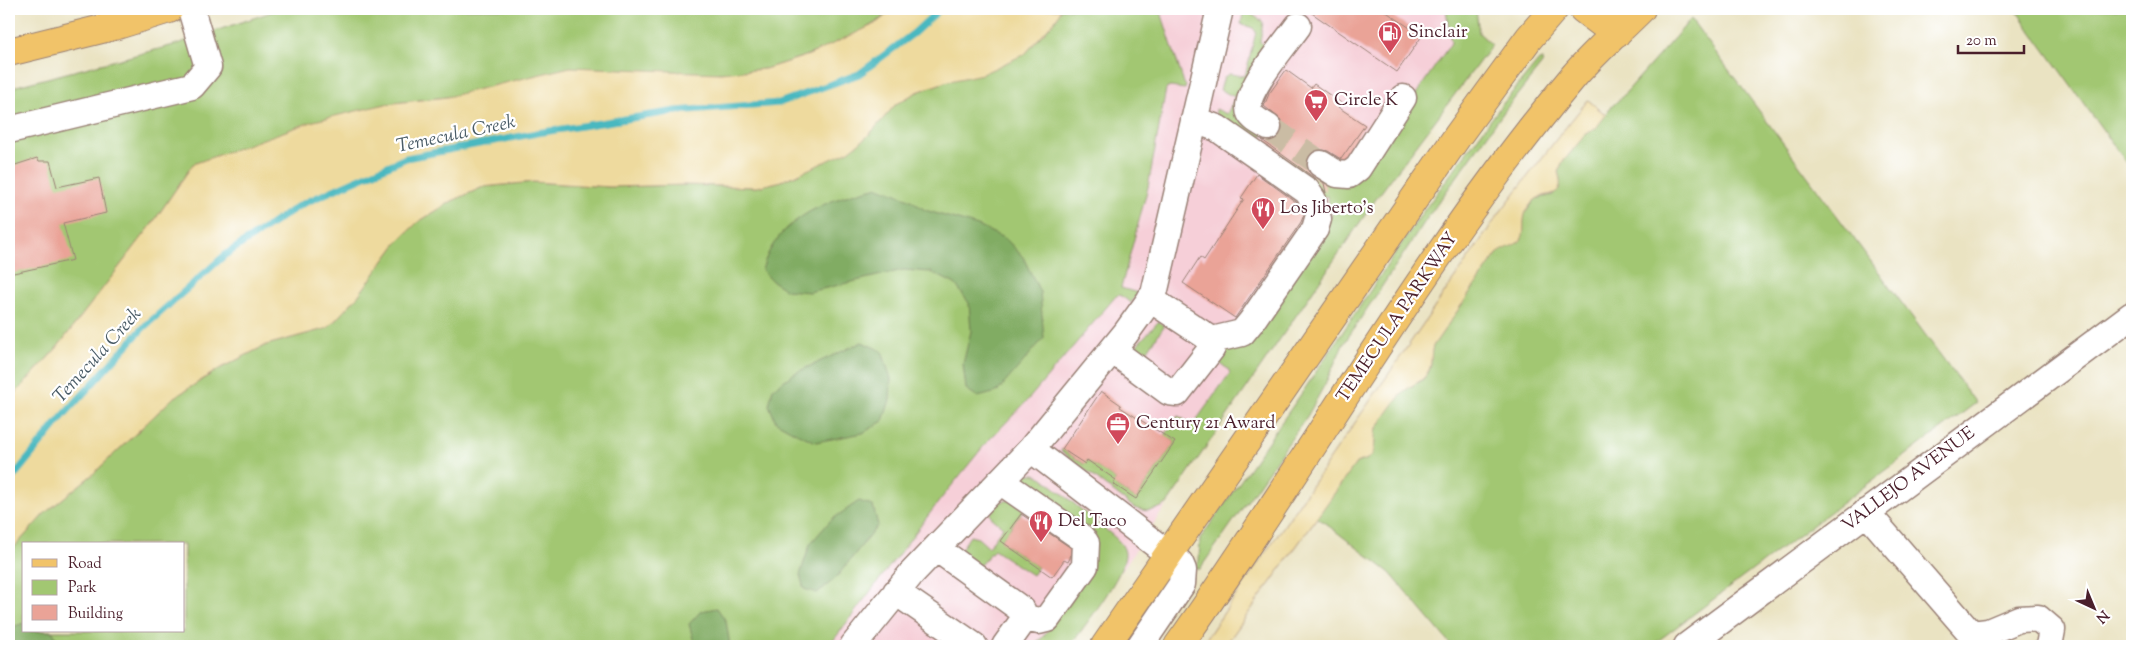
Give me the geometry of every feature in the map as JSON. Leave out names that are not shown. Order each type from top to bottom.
[{"type":"main road","points":[[9,52],[114,26],[168,9]]},
{"type":"main road","points":[[1105,646],[1459,134],[1529,38],[1554,9]]},
{"type":"main road","points":[[1583,9],[1616,34]]},
{"type":"main road","name":"TEMECULA PARKWAY","points":[[1178,646],[1448,244],[1509,158],[1574,77],[1641,9]]},
{"type":"street","points":[[9,130],[192,86],[208,67],[191,9]]},
{"type":"street","points":[[853,646],[896,592],[1031,449],[1112,350],[1154,294],[1220,9]]},
{"type":"street","points":[[1268,127],[1253,117],[1249,111],[1249,100],[1260,80],[1298,26]]},
{"type":"street","points":[[1320,164],[1337,174],[1348,175],[1358,168],[1403,98]]},
{"type":"street","points":[[1150,299],[1212,340],[1242,333],[1252,322],[1315,229],[1315,209],[1308,191],[1217,128],[1194,120]]},
{"type":"street","name":"VALLEJO AVENUE","points":[[1687,646],[2132,315]]},
{"type":"street","points":[[1112,350],[1169,392],[1177,393],[1212,348],[1212,340]]},
{"type":"street","points":[[1031,449],[1170,553],[1180,563],[1183,570],[1182,584],[1140,646]]},
{"type":"street","points":[[1000,481],[1082,538],[1086,544],[1085,566],[1047,618],[1039,620],[1025,618]]},
{"type":"street","points":[[1866,512],[1977,640],[1988,632],[2019,619],[2038,618],[2052,630],[2050,646]]},
{"type":"street","points":[[936,548],[1022,610],[1025,618]]},
{"type":"street","points":[[896,592],[974,646]]},
{"type":"street","points":[[1005,646],[1025,618]]},
{"type":"shaded area","points":[[1124,9],[1476,9],[1479,33],[1492,45],[1376,199],[1070,646],[794,646]]},
{"type":"green space","points":[[280,9],[894,9],[865,29],[832,45],[765,69],[386,104],[193,164],[150,227],[56,349],[9,400],[9,88],[174,45]]},
{"type":"green space","points":[[1061,9],[1160,9],[1186,86],[1185,89],[1170,87],[1166,89],[1148,187],[1121,288],[1138,293],[1131,303],[1120,295],[1116,296],[1027,401],[987,442],[940,500],[829,646],[9,646],[9,553],[45,513],[93,474],[172,399],[219,369],[266,345],[328,328],[358,296],[399,240],[418,222],[452,201],[483,187],[533,182],[610,187],[685,185],[756,187],[778,182],[796,175],[868,136],[896,104],[917,92],[1025,54],[1057,18]]},
{"type":"green space","points":[[1446,9],[1476,9],[1479,33],[1492,45],[1376,199],[1167,504],[1151,511],[1134,508],[1061,451],[1062,449],[1084,464],[1087,460],[1116,480],[1113,484],[1136,499],[1175,442],[1165,435],[1178,416],[1192,424],[1195,422],[1230,373],[1228,369],[1216,361],[1216,357],[1239,343],[1325,218],[1332,216],[1327,196],[1318,198],[1215,117],[1216,109],[1227,114],[1235,97],[1220,90],[1224,77],[1229,74],[1245,76],[1256,32],[1253,28],[1241,24],[1243,14],[1250,13],[1263,22],[1260,42],[1269,48],[1254,77],[1265,132],[1260,139],[1312,175],[1317,168],[1330,177],[1403,113],[1451,43]]},
{"type":"green space","points":[[2015,9],[2132,9],[2132,170]]},
{"type":"green space","points":[[1691,19],[1976,403],[1651,646],[1452,646],[1390,573],[1317,517],[1356,463],[1366,460],[1375,443],[1373,438],[1390,408],[1407,389],[1422,380],[1428,373],[1433,346],[1497,254],[1505,247],[1513,245],[1523,231],[1522,221],[1525,213],[1536,199],[1553,195],[1560,179],[1558,172],[1562,163],[1585,135],[1596,128],[1610,108]]},
{"type":"green space","points":[[1543,59],[1542,64],[1506,109],[1430,214],[1343,345],[1308,415],[1199,570],[1196,567],[1199,561],[1200,539],[1306,387],[1422,213],[1501,106],[1539,60]]},
{"type":"green space","points":[[879,187],[909,199],[925,210],[978,226],[1006,239],[1023,257],[1040,292],[1044,338],[997,392],[978,397],[966,389],[963,364],[971,331],[969,303],[955,284],[931,272],[903,270],[809,292],[786,290],[772,281],[762,270],[769,252],[779,236],[793,223],[825,204],[842,197]]},
{"type":"green space","points":[[1159,321],[1164,326],[1142,357],[1136,353],[1134,348]]},
{"type":"green space","points":[[862,342],[882,351],[891,379],[890,400],[883,421],[863,433],[816,442],[776,422],[769,405],[773,388],[795,373]]},
{"type":"green space","points":[[1027,474],[1035,474],[1043,478],[1116,538],[1122,545],[1125,553],[1124,562],[1112,586],[1070,646],[1031,646],[1042,638],[1091,569],[1021,481]]},
{"type":"green space","points":[[1010,500],[1024,509],[1001,541],[1038,567],[1032,575],[994,550],[979,566],[960,551],[970,536],[978,538],[988,547],[1003,527],[992,518],[990,513],[1000,502]]},
{"type":"green space","points":[[859,501],[873,506],[878,525],[835,579],[817,593],[804,589],[800,575],[810,544],[831,520]]},
{"type":"green space","points":[[717,608],[726,621],[730,646],[695,646],[689,624],[701,611]]},
{"type":"green space","points":[[22,624],[22,632],[53,632],[62,646],[9,646],[9,628]]},
{"type":"sand","points":[[894,9],[1061,9],[1057,18],[1025,54],[982,74],[945,82],[917,92],[896,104],[868,136],[849,151],[778,182],[756,187],[685,185],[610,187],[533,182],[483,187],[452,201],[418,222],[399,240],[358,296],[328,328],[266,345],[219,369],[172,399],[93,474],[45,513],[9,553],[9,400],[56,349],[150,227],[193,164],[314,121],[386,104],[447,97],[570,67],[720,73],[765,69],[809,55],[875,24]]},
{"type":"sand","points":[[1588,100],[1606,115],[1596,128],[1585,135],[1562,163],[1558,172],[1560,187],[1558,191],[1535,200],[1526,211],[1521,240],[1497,254],[1433,346],[1426,376],[1408,388],[1390,409],[1377,428],[1371,456],[1366,460],[1356,463],[1225,646],[1201,646],[1501,211]]},
{"type":"building","name":"Sinclair","points":[[1306,9],[1382,9],[1422,36],[1397,72]]},
{"type":"building","name":"Circle K","points":[[1286,70],[1311,88],[1314,84],[1341,103],[1338,107],[1365,125],[1341,159],[1328,151],[1315,148],[1308,156],[1306,164],[1308,171],[1324,183],[1326,193],[1316,179],[1262,140],[1274,140],[1281,135],[1283,127],[1281,120],[1264,106],[1269,94]]},
{"type":"building","points":[[37,158],[39,161],[50,161],[57,187],[99,178],[106,213],[63,223],[73,260],[9,274],[9,167]]},
{"type":"building","points":[[1257,174],[1296,202],[1305,212],[1301,222],[1235,318],[1183,283],[1200,257],[1204,260],[1244,199],[1241,198]]},
{"type":"building","name":"Century 21 Award","points":[[1101,391],[1121,405],[1120,407],[1175,442],[1136,499],[1113,484],[1116,480],[1087,460],[1085,464],[1062,449]]},
{"type":"building","name":"Del Taco","points":[[1021,514],[1071,548],[1068,562],[1064,560],[1052,577],[1001,541]]},
{"type":"waterway","name":"Temecula Creek","points":[[9,482],[63,416],[143,328],[225,255],[300,205],[406,158],[537,133],[676,111],[779,103],[859,74],[914,33],[940,9]]},
{"type":"tunnel","points":[[1268,127],[1321,164]]},
{"type":"place","name":"Sinclair","points":[[1390,54]]},
{"type":"place","name":"Circle K","points":[[1316,122]]},
{"type":"place","name":"Los Jiberto's","points":[[1263,230]]},
{"type":"place","name":"Century 21 Award","points":[[1118,445]]},
{"type":"place","name":"Del Taco","points":[[1041,543]]}]
